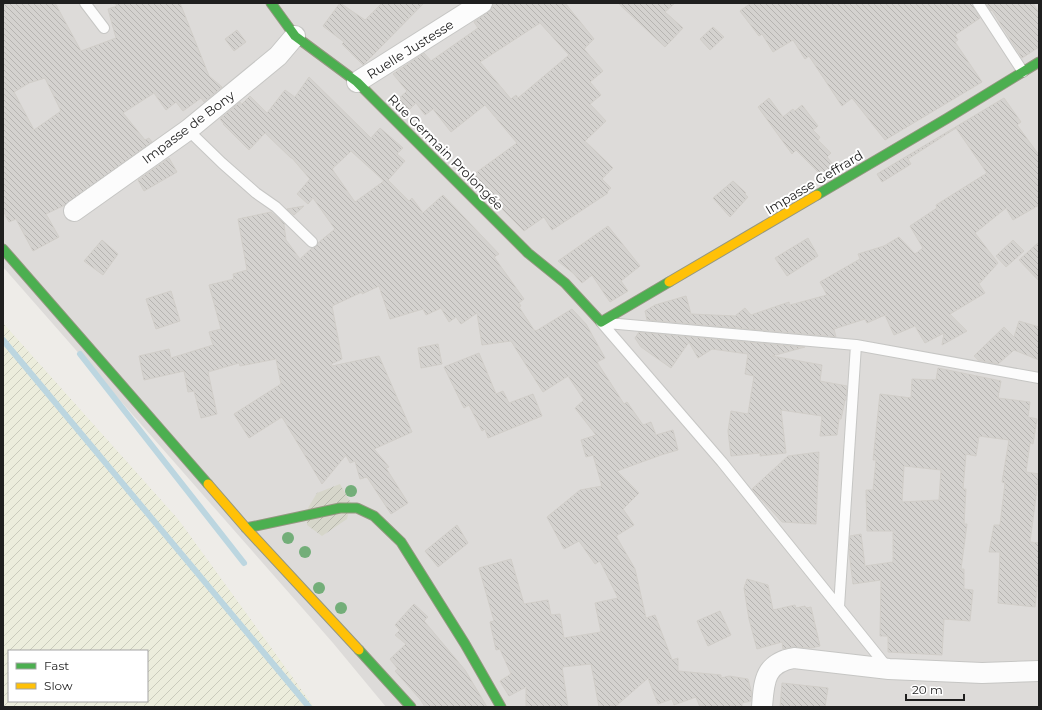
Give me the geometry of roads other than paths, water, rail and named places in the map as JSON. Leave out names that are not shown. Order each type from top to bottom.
[{"type":"street","name":"Rue Germain Prolongée","points":[[272,3],[295,36],[357,82],[528,253],[565,283],[602,322]]},
{"type":"street","name":"Ruelle Justesse","points":[[357,82],[482,3]]},
{"type":"street","name":"Impasse de Bony","points":[[74,211],[188,130],[278,56],[295,36]]},
{"type":"street","name":"Impasse Geffrard","points":[[602,322],[939,123],[1039,62]]},
{"type":"street","points":[[3,249],[246,528],[411,707]]},
{"type":"street","points":[[246,528],[340,508],[357,508],[374,516],[400,542],[465,644],[501,707]]},
{"type":"street","points":[[762,707],[767,676],[775,665],[782,660],[794,658],[889,669],[982,673],[1039,671]]},
{"type":"lane","points":[[85,3],[104,28]]},
{"type":"lane","points":[[978,3],[1023,72]]},
{"type":"lane","points":[[188,130],[222,163],[276,207],[312,242]]},
{"type":"lane","points":[[602,322],[856,345],[1039,378]]},
{"type":"lane","points":[[602,322],[722,462],[889,669]]},
{"type":"lane","points":[[839,607],[856,345]]},
{"type":"waterway","points":[[3,340],[309,707]]},
{"type":"waterway","points":[[80,354],[244,563]]}]
